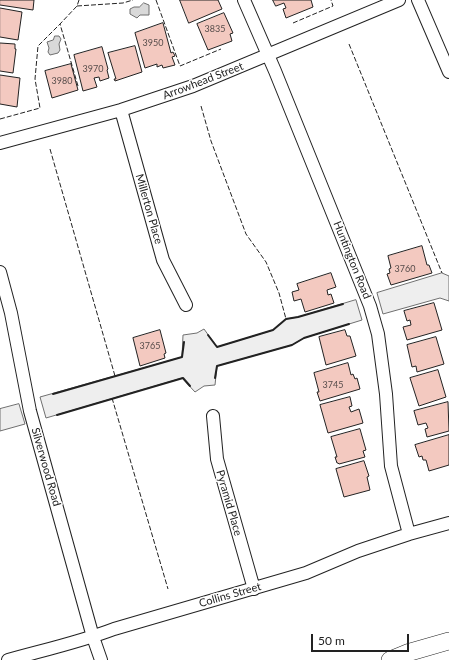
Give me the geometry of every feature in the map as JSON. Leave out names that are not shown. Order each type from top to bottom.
[{"type":"street","name":"Huntington Road","points":[[244,0],[268,55],[370,306],[378,334],[386,394],[391,466],[409,534]]},
{"type":"street","name":"Arrowhead Street","points":[[0,143],[121,110],[193,86],[399,0]]},
{"type":"street","points":[[418,0],[449,72]]},
{"type":"street","name":"Millerton Place","points":[[121,110],[163,260],[186,305]]},
{"type":"street","name":"Silverwood Road","points":[[0,272],[11,313],[30,411],[93,637],[102,660]]},
{"type":"street","name":"Pyramid Place","points":[[213,416],[217,459],[254,588]]},
{"type":"street","name":"Collins Street","points":[[8,660],[93,637],[114,629],[306,573],[358,551],[409,534],[449,523]]},
{"type":"street","points":[[390,660],[449,640]]},
{"type":"shaded area","points":[[144,3],[149,5],[149,15],[140,15],[137,18],[130,14],[130,9],[139,7]]},
{"type":"shaded area","points":[[55,36],[59,36],[61,39],[59,44],[60,50],[58,53],[50,55],[48,52],[49,48],[47,42],[53,40]]},
{"type":"shaded area","points":[[442,273],[449,276],[449,301],[440,298],[383,314],[377,293]]},
{"type":"shaded area","points":[[356,300],[362,320],[304,338],[292,345],[217,366],[215,385],[204,386],[195,392],[182,378],[46,418],[40,397],[182,357],[183,335],[197,333],[204,329],[217,347],[273,330],[286,319],[298,317]]},
{"type":"shaded area","points":[[19,404],[25,424],[0,431],[0,409]]},
{"type":"building","points":[[0,0],[34,0],[33,10],[0,5]]},
{"type":"building","points":[[180,0],[218,0],[222,9],[189,23]]},
{"type":"building","points":[[273,0],[311,0],[313,7],[286,18],[283,9],[286,8],[284,3],[276,6]]},
{"type":"building","points":[[0,8],[22,12],[18,40],[0,37]]},
{"type":"building","points":[[224,13],[233,33],[230,34],[232,41],[208,50],[197,24]]},
{"type":"building","points":[[163,23],[171,53],[173,52],[175,56],[172,57],[175,65],[163,68],[162,65],[157,67],[157,64],[145,68],[135,33]]},
{"type":"building","points":[[0,43],[15,44],[16,49],[13,73],[0,71]]},
{"type":"building","points":[[135,46],[142,72],[115,81],[114,79],[116,79],[108,53]]},
{"type":"building","points":[[102,47],[109,78],[100,81],[99,77],[94,78],[97,87],[83,91],[74,55]]},
{"type":"building","points":[[71,64],[78,90],[52,98],[45,71]]},
{"type":"building","points":[[0,75],[20,78],[17,107],[0,104]]},
{"type":"building","points":[[422,246],[427,265],[429,265],[432,273],[391,285],[387,274],[390,273],[389,269],[391,268],[388,256]]},
{"type":"building","points":[[331,273],[336,287],[327,290],[328,295],[331,294],[334,303],[305,312],[301,299],[294,301],[292,292],[299,290],[297,284]]},
{"type":"building","points":[[434,303],[442,330],[407,340],[403,327],[411,325],[410,320],[407,321],[404,311]]},
{"type":"building","points":[[160,330],[166,353],[164,354],[165,358],[140,366],[133,338]]},
{"type":"building","points":[[345,330],[347,336],[350,336],[356,356],[326,365],[319,337]]},
{"type":"building","points":[[436,337],[444,364],[417,372],[416,366],[412,367],[407,345]]},
{"type":"building","points":[[348,363],[351,375],[353,374],[355,379],[357,378],[360,389],[320,401],[314,373]]},
{"type":"building","points":[[438,370],[446,397],[419,406],[410,378]]},
{"type":"building","points":[[350,397],[352,406],[349,407],[351,412],[359,409],[363,423],[328,433],[320,405]]},
{"type":"building","points":[[448,402],[449,431],[427,437],[425,429],[428,428],[426,423],[418,425],[414,411]]},
{"type":"building","points":[[360,429],[366,450],[363,451],[365,457],[339,464],[337,463],[335,457],[337,457],[331,437]]},
{"type":"building","points":[[449,435],[449,465],[429,471],[426,460],[423,460],[422,456],[419,457],[415,445]]},
{"type":"building","points":[[364,461],[369,476],[367,477],[370,490],[344,497],[336,469]]},
{"type":"fence","points":[[78,86],[60,24],[77,6],[79,0]]},
{"type":"fence","points":[[77,6],[123,3],[133,0]]},
{"type":"fence","points":[[156,0],[180,66],[221,49]]},
{"type":"fence","points":[[293,23],[333,6],[331,0]]},
{"type":"fence","points":[[0,119],[40,108],[35,79],[38,46],[60,24]]},
{"type":"fence","points":[[349,44],[442,273]]},
{"type":"fence","points":[[201,106],[211,141],[246,234],[266,262],[279,293],[286,319]]},
{"type":"fence","points":[[50,149],[115,376]]},
{"type":"fence","points":[[112,398],[168,589]]},
{"type":"wall","points":[[208,335],[217,347],[273,330],[286,319],[343,304]]},
{"type":"wall","points":[[215,378],[217,366],[292,345],[304,338],[349,324]]},
{"type":"wall","points":[[53,394],[182,357],[184,342]]},
{"type":"wall","points":[[57,415],[183,378],[190,386]]}]
